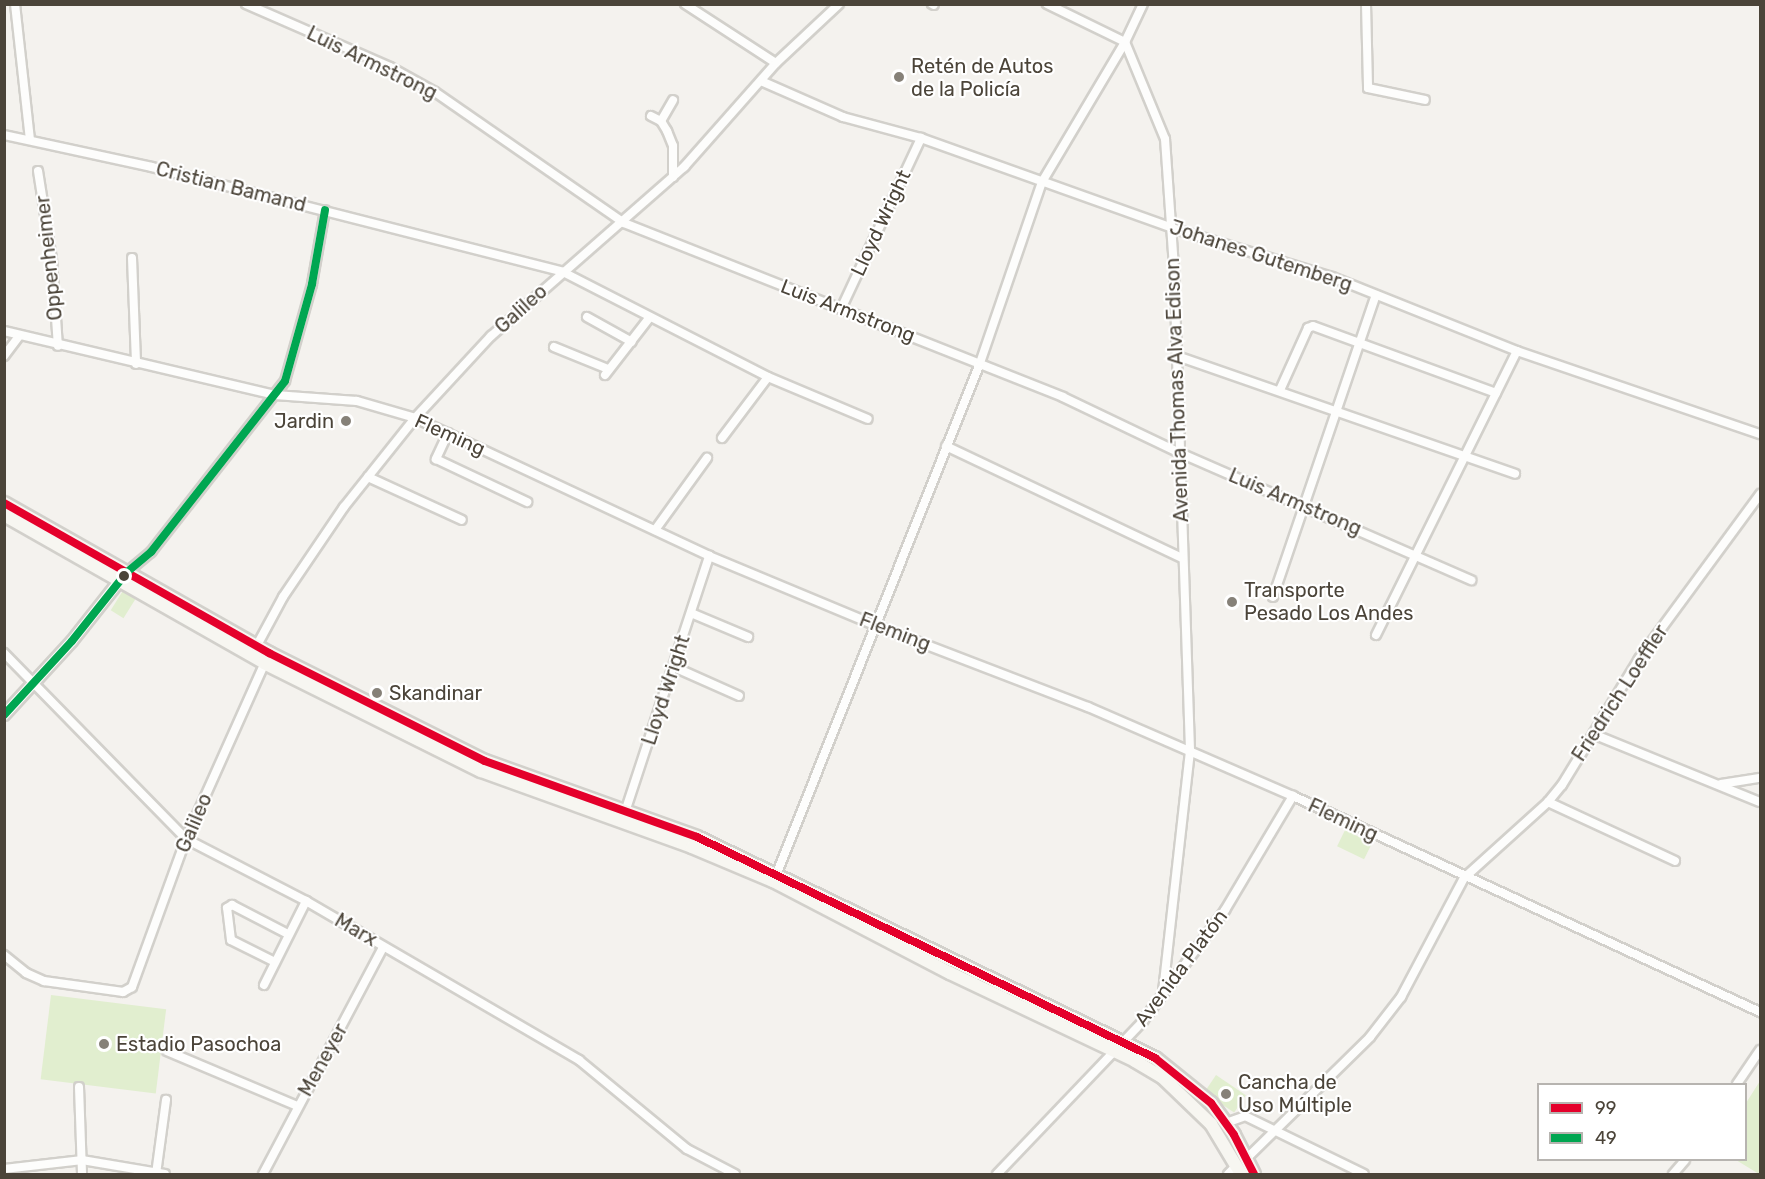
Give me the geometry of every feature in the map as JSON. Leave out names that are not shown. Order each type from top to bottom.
[{"type":"main road","points":[[4,503],[123,578]]},
{"type":"main road","points":[[4,515],[267,658],[483,766],[623,818],[697,837],[952,968],[1182,1077],[1226,1123],[1242,1166]]},
{"type":"main road","points":[[1120,1048],[1162,1077],[1187,1098],[1215,1129],[1242,1166],[1254,1174]]},
{"type":"street","points":[[15,4],[30,139]]},
{"type":"street","name":"Luis Armstrong","points":[[246,4],[390,67],[435,92],[624,223],[1063,397],[1180,453],[1472,580]]},
{"type":"street","points":[[686,4],[776,63]]},
{"type":"street","points":[[1047,4],[1125,42]]},
{"type":"street","points":[[775,877],[980,363],[1042,182],[1125,42],[1143,4]]},
{"type":"street","points":[[1366,4],[1368,88],[1425,100]]},
{"type":"street","name":"Galileo","points":[[254,651],[283,597],[368,477],[415,418],[491,336],[563,272],[624,223],[674,177],[776,63],[838,5]]},
{"type":"street","name":"Avenida Thomas Alva Edison","points":[[1125,42],[1163,129],[1172,228],[1190,751],[1163,991]]},
{"type":"street","name":"Johanes Gutemberg","points":[[761,81],[843,117],[921,138],[1172,228],[1332,277],[1517,351],[1761,434]]},
{"type":"street","points":[[661,121],[674,100]]},
{"type":"street","points":[[651,116],[661,121],[673,146],[674,177]]},
{"type":"street","name":"Cristian Bamand","points":[[4,135],[30,139],[325,210],[491,256],[563,272],[768,377],[868,419]]},
{"type":"street","name":"Lloyd Wright","points":[[841,309],[921,138]]},
{"type":"street","name":"Oppenheimer","points":[[38,171],[52,259],[58,346]]},
{"type":"street","points":[[4,715],[123,578],[151,552],[285,381],[312,284],[325,210]]},
{"type":"street","points":[[132,258],[136,364]]},
{"type":"street","points":[[1273,597],[1376,295]]},
{"type":"street","points":[[587,317],[632,342]]},
{"type":"street","points":[[554,347],[607,372],[650,317]]},
{"type":"street","points":[[1281,390],[1308,328],[1321,327],[1496,393]]},
{"type":"street","name":"Fleming","points":[[4,331],[58,346],[275,395],[357,401],[415,418],[709,556],[877,626],[981,664],[1293,796],[1464,878],[1761,1012]]},
{"type":"street","points":[[4,356],[19,336]]},
{"type":"street","points":[[1376,635],[1517,351]]},
{"type":"street","points":[[1177,356],[1281,390],[1515,474]]},
{"type":"street","points":[[722,438],[768,377]]},
{"type":"street","points":[[448,433],[436,459],[527,502]]},
{"type":"street","points":[[946,446],[1182,558]]},
{"type":"street","points":[[655,530],[707,458]]},
{"type":"street","points":[[368,477],[462,520]]},
{"type":"street","name":"Friedrich Loeffler","points":[[1464,878],[1548,802],[1680,600],[1761,494]]},
{"type":"street","name":"Lloyd Wright","points":[[623,818],[709,556]]},
{"type":"street","points":[[691,613],[748,637]]},
{"type":"street","name":"Marx","points":[[4,653],[186,839],[306,901],[579,1060],[687,1149],[730,1173]]},
{"type":"street","name":"Galileo","points":[[4,955],[26,974],[44,981],[123,992],[132,987],[186,839],[267,658]]},
{"type":"street","points":[[674,667],[739,696]]},
{"type":"street","points":[[1593,735],[1761,802]]},
{"type":"street","points":[[1718,784],[1761,778]]},
{"type":"street","name":"Avenida Platón","points":[[997,1174],[1120,1048],[1225,910],[1293,796]]},
{"type":"street","points":[[1548,802],[1675,861]]},
{"type":"street","points":[[1228,1174],[1242,1166],[1274,1131],[1370,1037],[1401,998],[1464,878]]},
{"type":"street","points":[[264,985],[306,901]]},
{"type":"street","points":[[275,962],[231,940],[227,908],[232,905],[288,934]]},
{"type":"street","name":"Meneyer","points":[[263,1174],[383,947]]},
{"type":"street","points":[[1738,1083],[1761,1050]]},
{"type":"street","points":[[167,1051],[297,1107]]},
{"type":"street","points":[[79,1087],[82,1174]]},
{"type":"street","points":[[4,1169],[82,1160],[159,1173],[166,1100]]},
{"type":"street","points":[[1226,1123],[1245,1116],[1364,1174]]},
{"type":"street","points":[[1672,1174],[1684,1161]]},
{"type":"green space","points":[[124,589],[137,597],[123,618],[111,610]]},
{"type":"green space","points":[[1345,830],[1372,843],[1364,859],[1337,846]]},
{"type":"green space","name":"Estadio Pasochoa","points":[[51,995],[166,1009],[156,1094],[41,1079]]},
{"type":"green space","name":"Cancha de Uso Múltiple","points":[[1216,1075],[1246,1095],[1234,1113],[1204,1092]]},
{"type":"green space","points":[[1760,1081],[1760,1174],[1738,1161],[1747,1161],[1747,1101]]},
{"type":"transit line","name":"49","points":[[4,715],[72,641],[126,573],[151,552],[285,381],[312,284],[325,210]]},
{"type":"transit line","name":"99","points":[[4,503],[269,653],[485,761],[697,837],[1155,1058],[1211,1103],[1234,1135],[1254,1174]]},
{"type":"place","name":"Retén de Autos de la Policía","points":[[899,77]]},
{"type":"place","name":"Jardin","points":[[346,421]]},
{"type":"place","name":"Transporte Pesado Los Andes","points":[[1232,602]]},
{"type":"place","name":"Skandinar","points":[[377,693]]},
{"type":"place","name":"Estadio Pasochoa","points":[[104,1044]]},
{"type":"place","name":"Cancha de Uso Múltiple","points":[[1226,1094]]}]
